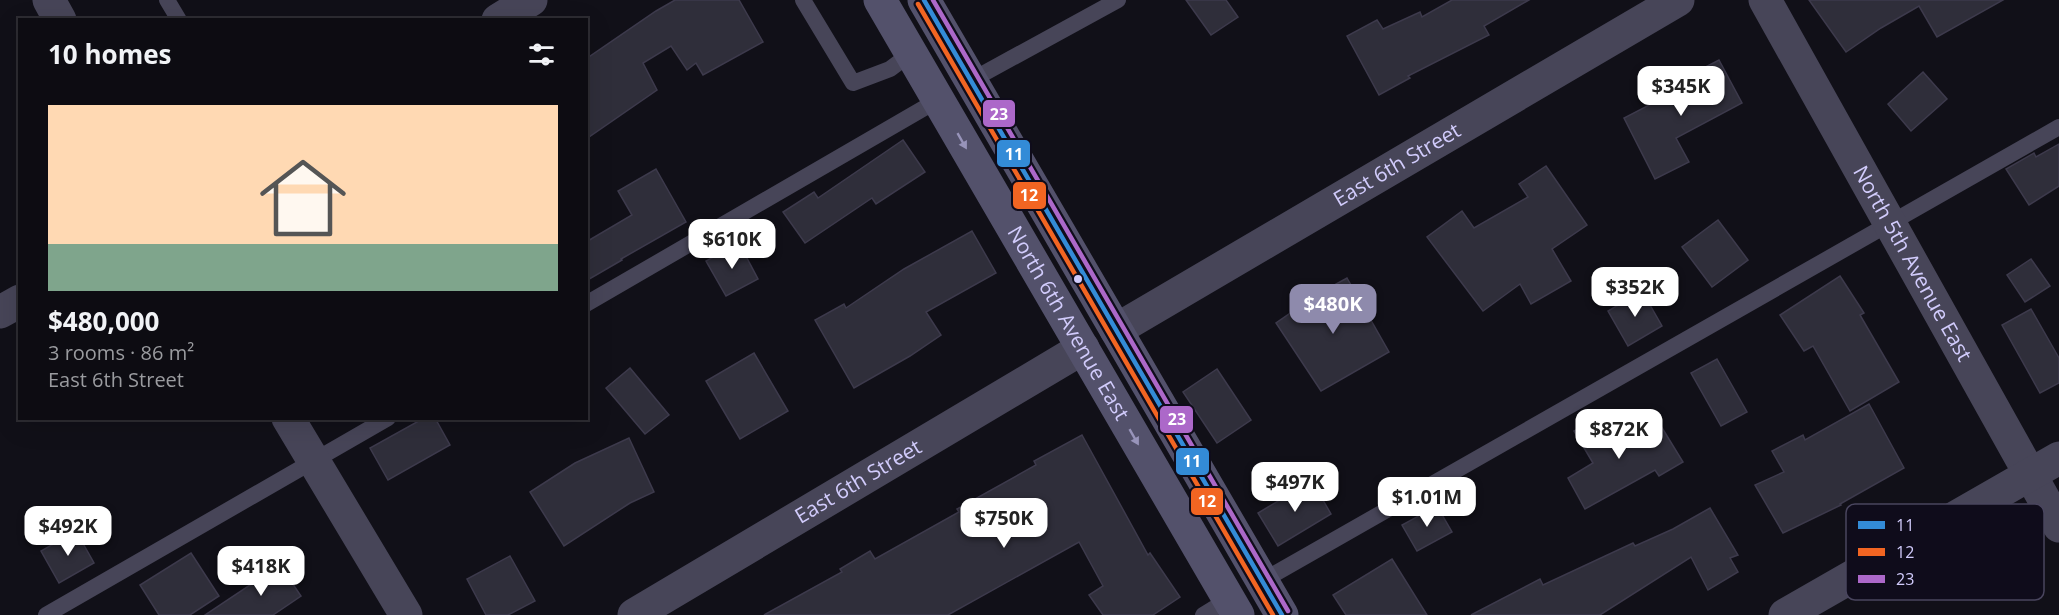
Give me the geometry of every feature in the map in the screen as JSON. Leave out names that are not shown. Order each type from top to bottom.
[{"type":"main road","name":"North 6th Avenue East","points":[[880,0],[1083,348],[1223,610]]},
{"type":"main road","name":"North 6th Avenue East","points":[[924,0],[1282,615]]},
{"type":"street","points":[[49,0],[59,18]]},
{"type":"street","points":[[501,18],[531,0]]},
{"type":"street","name":"East 6th Street","points":[[1116,330],[1678,0]]},
{"type":"street","name":"North 5th Avenue East","points":[[1765,0],[2059,526]]},
{"type":"street","points":[[0,312],[18,302]]},
{"type":"street","name":"East 6th Street","points":[[634,615],[1083,348]]},
{"type":"street","points":[[289,420],[406,615]]},
{"type":"street","points":[[1981,504],[2059,458]]},
{"type":"street","points":[[1785,615],[1846,580]]},
{"type":"lane","points":[[167,0],[178,18]]},
{"type":"lane","points":[[803,0],[853,83],[890,69],[910,54]]},
{"type":"lane","points":[[970,81],[1118,0]]},
{"type":"lane","points":[[588,303],[938,100]]},
{"type":"lane","points":[[1262,581],[2059,127]]},
{"type":"lane","points":[[46,615],[385,420]]},
{"type":"building","points":[[675,0],[739,0],[763,42],[703,75],[696,63],[687,70],[671,46],[643,63],[657,90],[588,138],[588,58]]},
{"type":"building","points":[[1186,0],[1226,0],[1238,17],[1211,35]]},
{"type":"building","points":[[1452,0],[1529,0],[1484,26],[1489,35],[1408,76],[1410,78],[1379,95],[1347,36],[1377,20],[1383,29],[1420,12],[1422,17]]},
{"type":"building","points":[[1809,0],[2003,0],[1937,37],[1919,6],[1846,52]]},
{"type":"building","points":[[1719,60],[1742,103],[1676,138],[1689,162],[1655,179],[1624,118],[1690,84],[1686,77]]},
{"type":"building","points":[[1923,72],[1947,99],[1911,131],[1888,104]]},
{"type":"building","points":[[903,140],[925,172],[876,204],[872,198],[805,243],[783,212],[814,192],[818,198]]},
{"type":"building","points":[[2059,144],[2059,186],[2029,205],[2006,169],[2034,153],[2036,157]]},
{"type":"building","points":[[1546,166],[1587,225],[1552,249],[1571,281],[1531,304],[1520,284],[1483,311],[1427,237],[1462,211],[1474,228],[1528,197],[1519,184]]},
{"type":"building","points":[[656,169],[686,222],[588,280],[588,241],[632,215],[618,191]]},
{"type":"building","points":[[1718,220],[1748,260],[1712,287],[1682,247]]},
{"type":"building","points":[[972,231],[996,273],[926,312],[941,335],[910,356],[854,388],[815,320],[844,304],[846,308],[904,269]]},
{"type":"building","points":[[739,243],[758,279],[726,296],[706,261]]},
{"type":"building","points":[[2031,259],[2050,286],[2025,302],[2007,275]]},
{"type":"building","points":[[1840,276],[1864,313],[1860,315],[1899,382],[1850,411],[1813,346],[1804,351],[1780,315]]},
{"type":"building","points":[[1347,278],[1389,352],[1321,391],[1276,323],[1318,294]]},
{"type":"building","points":[[1642,291],[1662,326],[1628,346],[1608,311]]},
{"type":"building","points":[[2031,309],[2059,358],[2059,383],[2040,393],[2002,325]]},
{"type":"building","points":[[754,353],[788,411],[740,439],[706,381]]},
{"type":"building","points":[[1717,359],[1747,412],[1721,426],[1691,373]]},
{"type":"building","points":[[630,368],[669,415],[645,434],[606,388]]},
{"type":"building","points":[[1217,369],[1251,420],[1217,443],[1183,392]]},
{"type":"building","points":[[1869,404],[1904,468],[1841,505],[1783,533],[1755,485],[1784,472],[1772,451],[1803,435],[1805,440]]},
{"type":"building","points":[[1607,413],[1626,447],[1661,426],[1683,462],[1659,476],[1655,470],[1585,509],[1568,478],[1593,463],[1574,431]]},
{"type":"building","points":[[420,420],[436,420],[450,445],[388,480],[370,448]]},
{"type":"building","points":[[1082,435],[1148,555],[1150,553],[1180,597],[1153,615],[1103,615],[1089,595],[1103,586],[1079,542],[948,615],[764,615],[842,572],[840,569],[870,551],[875,559],[959,512],[957,509],[1036,465],[1034,461]]},
{"type":"building","points":[[629,438],[654,492],[630,503],[564,546],[530,492],[575,463]]},
{"type":"building","points":[[1312,481],[1331,514],[1278,546],[1258,513]]},
{"type":"building","points":[[1437,506],[1452,532],[1417,551],[1402,525]]},
{"type":"building","points":[[1710,508],[1738,555],[1730,558],[1738,572],[1708,590],[1691,557],[1600,615],[1471,615],[1540,579],[1543,585],[1633,543],[1635,546],[1673,529]]},
{"type":"building","points":[[76,531],[94,563],[59,583],[41,551]]},
{"type":"building","points":[[191,553],[219,596],[190,615],[159,615],[140,585]]},
{"type":"building","points":[[510,556],[535,601],[508,615],[486,615],[467,579]]},
{"type":"building","points":[[1392,559],[1427,615],[1346,615],[1333,595]]},
{"type":"building","points":[[280,565],[301,596],[273,615],[205,615]]},
{"type":"transit line","name":"11","points":[[924,0],[1282,615]]},
{"type":"transit line","name":"23","points":[[933,0],[1288,611]]},
{"type":"transit line","name":"12","points":[[918,4],[1273,615]]}]
